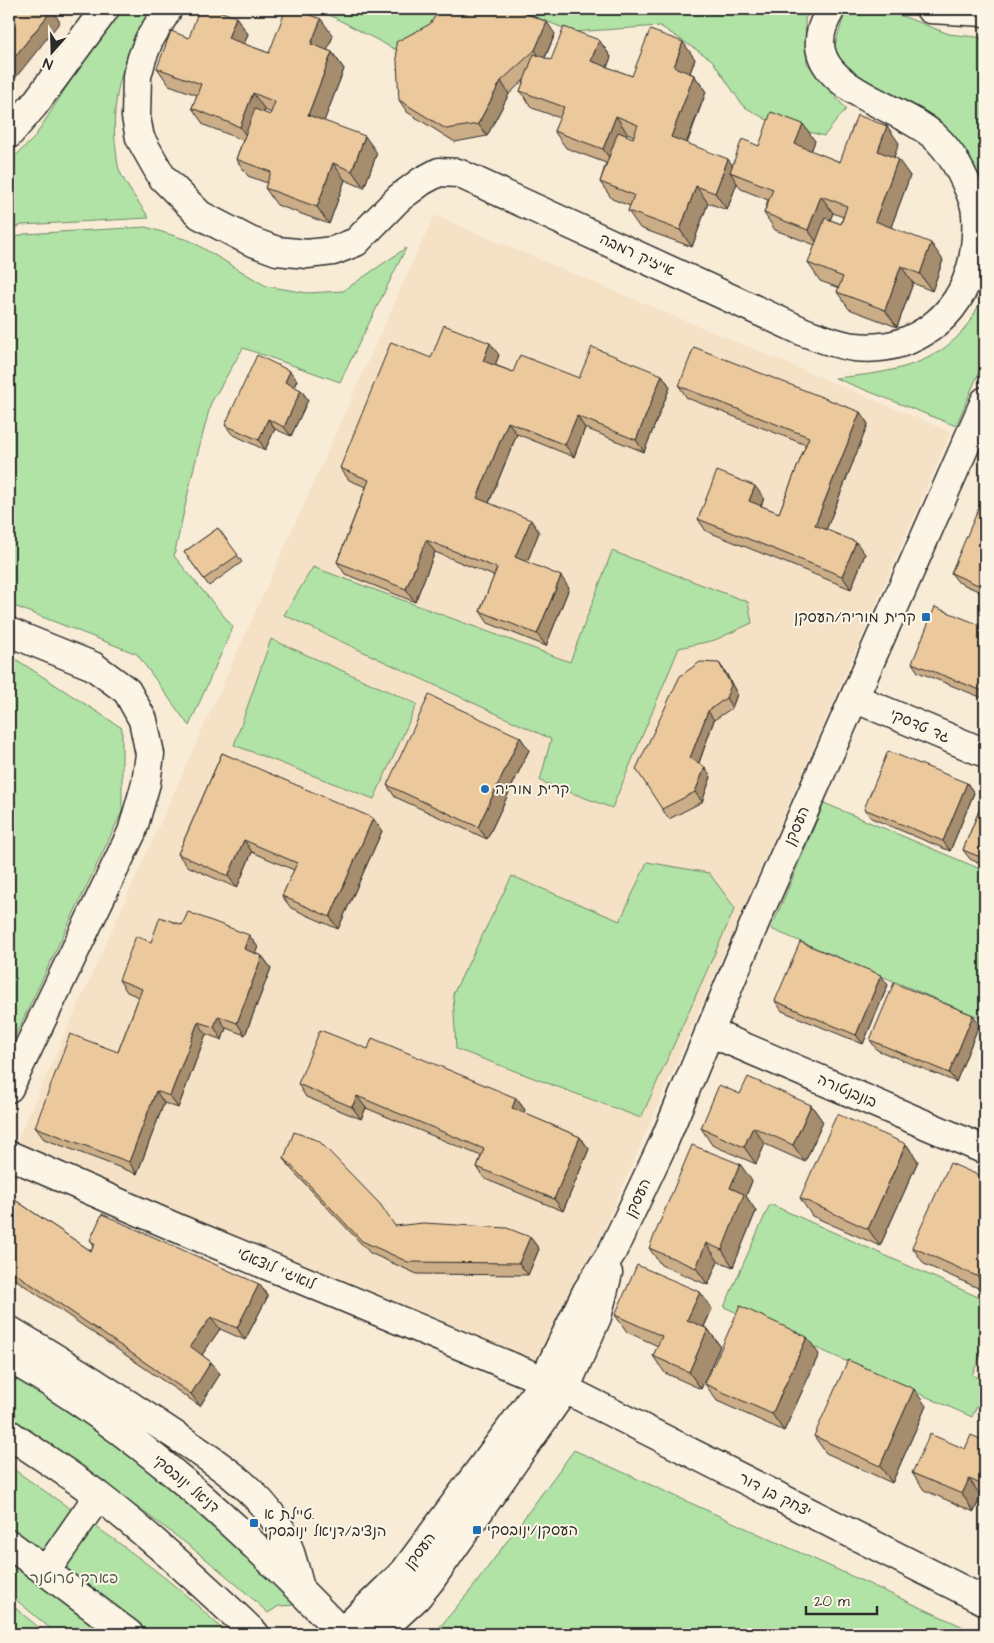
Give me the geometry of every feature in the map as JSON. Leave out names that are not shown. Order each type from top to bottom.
[{"type":"street","points":[[9,134],[34,105],[105,9]]},
{"type":"street","name":"אייזיק רמבה","points":[[168,9],[148,40],[138,76],[136,117],[140,138],[162,176],[188,205],[200,216],[250,241],[277,251],[297,253],[334,251],[356,242],[399,198],[422,181],[439,172],[458,173],[804,332],[840,344],[881,347],[924,334],[943,319],[956,303],[968,283],[976,251],[974,202],[952,156],[935,136],[917,122],[850,88],[832,74],[823,58],[821,36],[826,18],[832,9]]},
{"type":"street","points":[[930,9],[985,12]]},
{"type":"street","name":"העסקן","points":[[377,1634],[417,1597],[597,1317],[612,1252],[663,1144],[709,1032],[985,402]]},
{"type":"street","points":[[9,632],[93,666],[127,691],[143,720],[150,754],[146,783],[132,832],[9,1088]]},
{"type":"street","name":"גד טדסקי","points":[[854,698],[985,753]]},
{"type":"street","name":"בונבנטורה","points":[[709,1032],[985,1150]]},
{"type":"street","name":"לואיג'י לוצאטי","points":[[9,1155],[177,1228],[555,1384]]},
{"type":"street","points":[[9,1330],[87,1376],[207,1457],[236,1479],[262,1503],[278,1525],[289,1550],[300,1589]]},
{"type":"street","name":"דניאל ינובסקי","points":[[9,1358],[123,1433],[188,1484],[243,1532],[342,1634]]},
{"type":"street","name":"העסקן","points":[[342,1634],[405,1571],[555,1384]]},
{"type":"street","name":"יצחק בן דור","points":[[555,1384],[985,1601]]},
{"type":"street","points":[[9,1434],[98,1496],[200,1581],[255,1634]]},
{"type":"street","points":[[46,1571],[98,1496]]},
{"type":"street","points":[[9,1544],[129,1634]]},
{"type":"street","points":[[406,1634],[410,1612],[417,1597]]},
{"type":"shaded area","name":"קרית מוריה","points":[[434,215],[951,432],[541,1374],[14,1147]]},
{"type":"green space","points":[[116,9],[154,9],[135,41],[121,76],[117,94],[114,131],[119,169],[149,218],[22,225],[9,230],[9,162],[34,138]]},
{"type":"green space","points":[[318,9],[448,9],[400,52]]},
{"type":"green space","points":[[516,9],[810,9],[805,19],[807,63],[846,109],[824,136],[769,121],[743,106],[712,60],[660,26],[573,32]]},
{"type":"green space","points":[[846,9],[884,9],[949,34],[985,38],[985,200],[970,157],[937,120],[902,100],[856,83],[839,66],[834,48]]},
{"type":"green space","points":[[146,227],[191,241],[266,286],[307,293],[343,291],[406,248],[340,382],[243,348],[211,403],[193,471],[174,556],[233,627],[189,726],[137,654],[9,604],[9,239],[24,234]]},
{"type":"green space","points":[[985,290],[985,358],[956,426],[835,378],[895,369],[914,364],[932,356],[948,345],[962,331],[974,314]]},
{"type":"green space","points":[[612,551],[748,602],[752,623],[715,640],[679,648],[612,808],[540,781],[551,739],[284,615],[313,567],[570,662]]},
{"type":"green space","points":[[271,639],[417,704],[374,799],[234,745]]},
{"type":"green space","points":[[9,658],[14,658],[122,728],[122,812],[9,1049]]},
{"type":"green space","points":[[824,803],[985,871],[985,1020],[771,929]]},
{"type":"green space","points":[[647,862],[709,873],[735,908],[641,1118],[456,1049],[453,994],[512,876],[620,921]]},
{"type":"green space","points":[[770,1204],[985,1300],[985,1346],[972,1375],[985,1381],[985,1388],[972,1417],[724,1307]]},
{"type":"green space","points":[[9,1370],[99,1428],[184,1497],[297,1605],[279,1606],[268,1613],[207,1560],[143,1511],[9,1420]]},
{"type":"green space","points":[[574,1450],[979,1634],[434,1634],[474,1586]]},
{"type":"green space","name":"פארק טרוטנר","points":[[9,1466],[122,1545],[176,1587],[227,1634],[57,1634],[9,1594]]},
{"type":"green space","points":[[9,1603],[42,1630],[44,1634],[9,1634]]},
{"type":"building","points":[[9,9],[52,10],[9,64]]},
{"type":"building","points":[[199,9],[213,9],[236,17],[228,38],[269,53],[286,9],[294,9],[321,19],[311,44],[332,52],[308,115],[365,136],[352,171],[333,163],[317,207],[265,188],[271,172],[236,159],[255,109],[270,115],[275,102],[253,93],[240,127],[192,108],[201,84],[157,68],[171,31],[189,38]]},
{"type":"building","points":[[440,9],[515,9],[547,22],[535,50],[501,81],[478,124],[446,129],[399,100],[396,42],[430,24]]},
{"type":"building","points":[[564,27],[599,40],[591,61],[632,76],[650,30],[683,42],[674,67],[694,75],[671,137],[728,159],[715,193],[696,186],[680,230],[628,211],[634,195],[600,182],[618,132],[633,138],[638,125],[616,116],[603,149],[554,131],[564,107],[520,91],[534,54],[551,60]]},
{"type":"building","points":[[771,112],[803,124],[795,144],[840,162],[857,115],[887,126],[878,151],[898,159],[875,221],[931,243],[920,274],[901,266],[885,310],[837,292],[843,277],[808,263],[825,218],[841,224],[847,206],[821,196],[808,230],[764,213],[773,189],[730,172],[742,139],[759,146]]},
{"type":"building","points":[[444,325],[490,343],[483,361],[513,372],[520,355],[579,378],[592,347],[662,375],[636,440],[577,416],[565,445],[508,422],[477,498],[531,520],[515,557],[561,576],[537,634],[480,611],[497,568],[426,540],[406,589],[337,562],[369,480],[340,468],[391,342],[431,358]]},
{"type":"building","points":[[694,347],[860,412],[815,525],[856,542],[842,576],[698,519],[717,471],[755,486],[749,501],[779,513],[809,437],[679,386]]},
{"type":"building","points":[[257,355],[290,371],[285,382],[301,390],[284,427],[268,419],[259,440],[225,425]]},
{"type":"building","points":[[985,497],[985,588],[951,573]]},
{"type":"building","points":[[218,528],[238,555],[204,579],[184,552]]},
{"type":"building","points":[[935,607],[985,627],[985,692],[912,663]]},
{"type":"building","points":[[700,662],[719,663],[731,685],[726,698],[708,711],[690,758],[705,767],[695,792],[662,809],[636,769],[680,676]]},
{"type":"building","points":[[429,695],[520,737],[478,827],[387,785]]},
{"type":"building","points":[[888,751],[967,783],[943,841],[864,809]]},
{"type":"building","points":[[222,753],[373,818],[330,917],[282,896],[297,863],[244,840],[228,876],[178,854]]},
{"type":"building","points":[[985,796],[985,859],[963,850]]},
{"type":"building","points":[[188,912],[249,935],[244,949],[262,956],[237,1023],[218,1016],[214,1027],[198,1022],[170,1096],[156,1091],[129,1162],[35,1127],[70,1034],[118,1052],[142,989],[119,980],[136,936],[151,942],[160,917],[182,925]]},
{"type":"building","points":[[800,942],[881,975],[856,1035],[775,1001]]},
{"type":"building","points":[[894,983],[973,1015],[949,1073],[870,1040]]},
{"type":"building","points":[[320,1030],[368,1049],[372,1038],[516,1098],[512,1108],[580,1137],[554,1199],[477,1167],[484,1149],[357,1096],[352,1107],[298,1084]]},
{"type":"building","points":[[748,1077],[811,1105],[793,1145],[753,1127],[744,1147],[701,1128],[719,1085],[740,1094]]},
{"type":"building","points":[[837,1114],[906,1144],[868,1229],[800,1198]]},
{"type":"building","points":[[294,1132],[319,1141],[380,1204],[395,1226],[423,1223],[507,1228],[530,1237],[519,1263],[408,1262],[362,1241],[284,1158]]},
{"type":"building","points":[[692,1145],[740,1164],[730,1188],[744,1194],[722,1250],[706,1243],[696,1268],[649,1248]]},
{"type":"building","points":[[950,1163],[985,1178],[985,1268],[981,1278],[912,1247]]},
{"type":"building","points":[[9,1196],[91,1251],[95,1244],[90,1240],[102,1214],[259,1284],[237,1328],[211,1317],[190,1346],[211,1362],[191,1394],[9,1269]]},
{"type":"building","points":[[637,1265],[700,1292],[687,1320],[708,1329],[689,1372],[653,1356],[662,1336],[615,1315]]},
{"type":"building","points":[[740,1306],[807,1337],[772,1414],[705,1384]]},
{"type":"building","points":[[848,1360],[914,1389],[880,1466],[814,1436]]},
{"type":"building","points":[[985,1362],[985,1373],[981,1371]]},
{"type":"building","points":[[930,1434],[965,1449],[971,1435],[985,1441],[985,1486],[969,1479],[962,1494],[912,1473]]},
{"type":"place","name":"קרית מוריה/העסקן","points":[[926,617]]},
{"type":"place","name":"קרית מוריה","points":[[485,789]]},
{"type":"place","name":"טיילת א. הנציב/דניאל ינובסקי","points":[[254,1523]]},
{"type":"place","name":"העסקן/ינובסקי","points":[[477,1530]]}]
